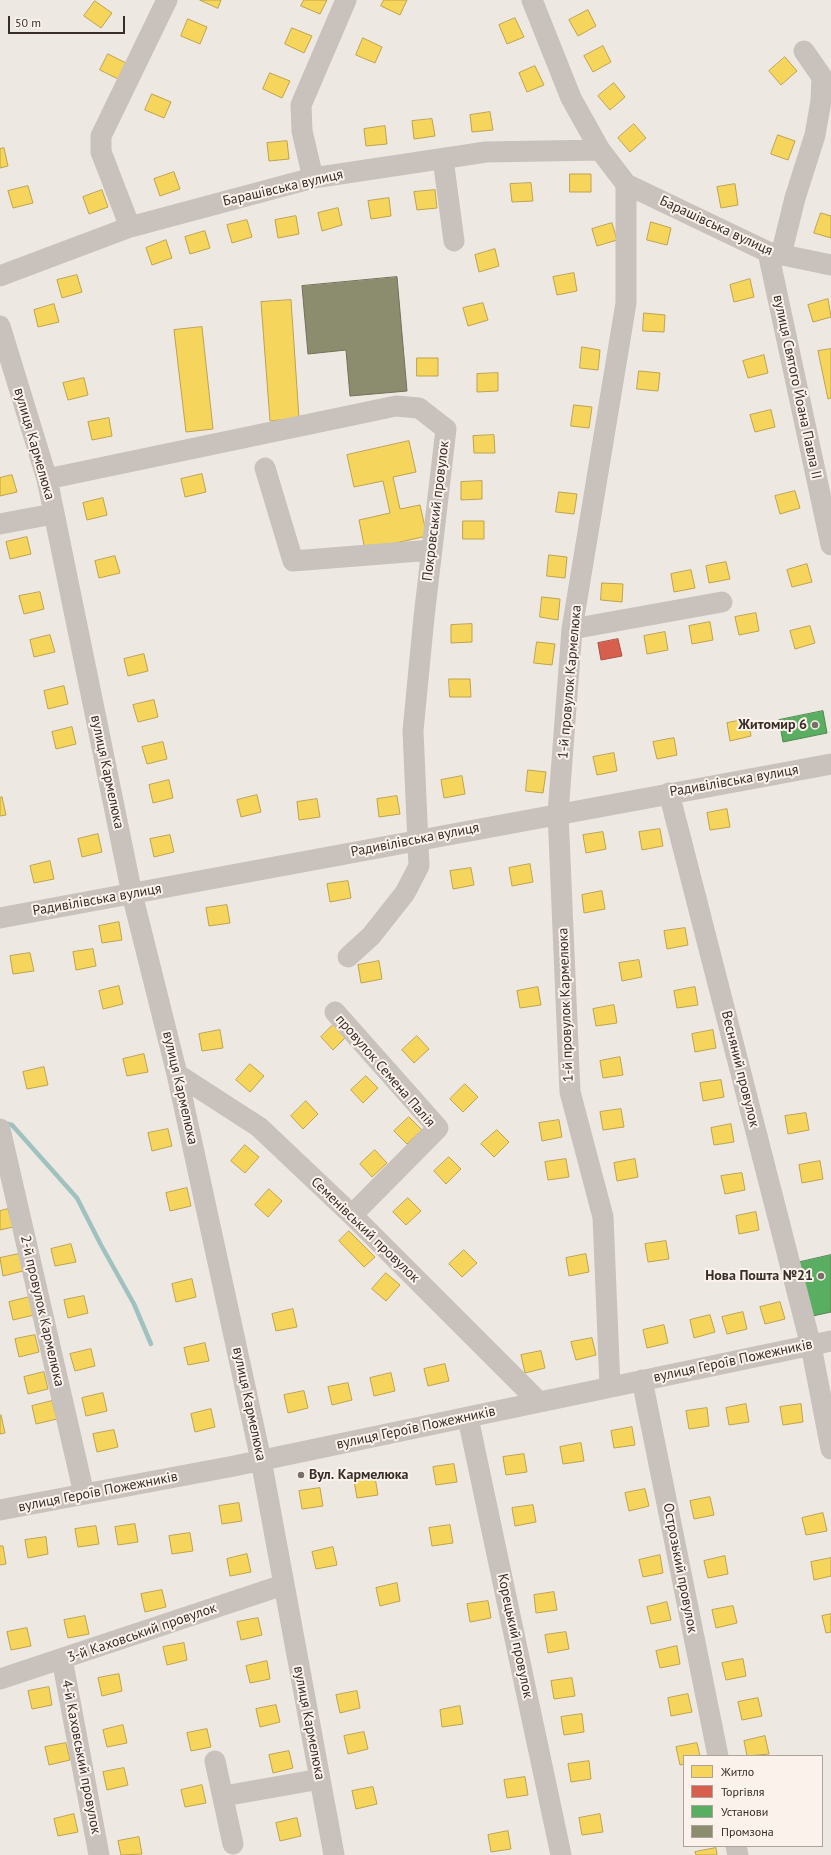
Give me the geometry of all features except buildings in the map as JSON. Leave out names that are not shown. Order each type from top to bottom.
[{"type":"street","points":[[130,227],[101,152],[101,136],[167,0]]},
{"type":"street","points":[[313,178],[302,131],[301,105],[346,0]]},
{"type":"street","points":[[532,0],[571,98],[600,150],[626,184]]},
{"type":"street","points":[[775,254],[815,135],[821,101],[822,77],[804,51]]},
{"type":"street","name":"Барашівська вулиця","points":[[0,276],[130,227],[313,178],[486,152],[600,150]]},
{"type":"street","points":[[443,158],[454,241]]},
{"type":"street","name":"Барашівська вулиця","points":[[626,184],[775,254],[831,265]]},
{"type":"street","name":"1-й провулок Кармелюка","points":[[610,1387],[603,1217],[570,1092],[558,814],[572,629],[626,303],[626,184]]},
{"type":"street","name":"вулиця Святого Йоана Павла II","points":[[775,254],[831,545]]},
{"type":"street","name":"вулиця Кармелюка","points":[[0,326],[47,479],[132,894],[178,1074],[261,1460],[334,1855]]},
{"type":"street","name":"Покровський провулок","points":[[47,479],[396,406],[419,408],[446,429],[413,731],[419,866],[405,893],[371,936],[348,957]]},
{"type":"street","points":[[266,468],[293,561],[432,550]]},
{"type":"street","points":[[0,524],[53,514]]},
{"type":"street","points":[[572,629],[722,602]]},
{"type":"street","name":"Радивілівська вулиця","points":[[0,918],[418,839],[831,764]]},
{"type":"street","name":"Весняний провулок","points":[[669,793],[811,1346],[831,1449]]},
{"type":"street","name":"провулок Семена Палія","points":[[334,1012],[438,1128],[352,1215]]},
{"type":"street","name":"Семенівський провулок","points":[[178,1074],[259,1127],[352,1215],[539,1402]]},
{"type":"street","name":"2-й провулок Кармелюка","points":[[0,1129],[84,1494]]},
{"type":"street","name":"вулиця Героїв Пожежників","points":[[0,1510],[261,1460],[468,1418],[831,1341]]},
{"type":"street","name":"Острозький провулок","points":[[642,1380],[718,1755]]},
{"type":"street","name":"Корецький провулок","points":[[468,1418],[561,1855]]},
{"type":"street","name":"3-й Каховський провулок","points":[[0,1679],[283,1585]]},
{"type":"street","name":"4-й Каховський провулок","points":[[62,1659],[99,1855]]},
{"type":"street","points":[[215,1761],[224,1796],[233,1844]]},
{"type":"street","points":[[224,1796],[320,1779]]},
{"type":"waterway","points":[[4,1123],[12,1125],[77,1198],[134,1304],[151,1344]]},
{"type":"place","name":"Житомир 6","points":[[815,725]]},
{"type":"place","name":"Нова Пошта №21","points":[[821,1276]]},
{"type":"place","name":"Вул. Кармелюка","points":[[301,1475]]}]
